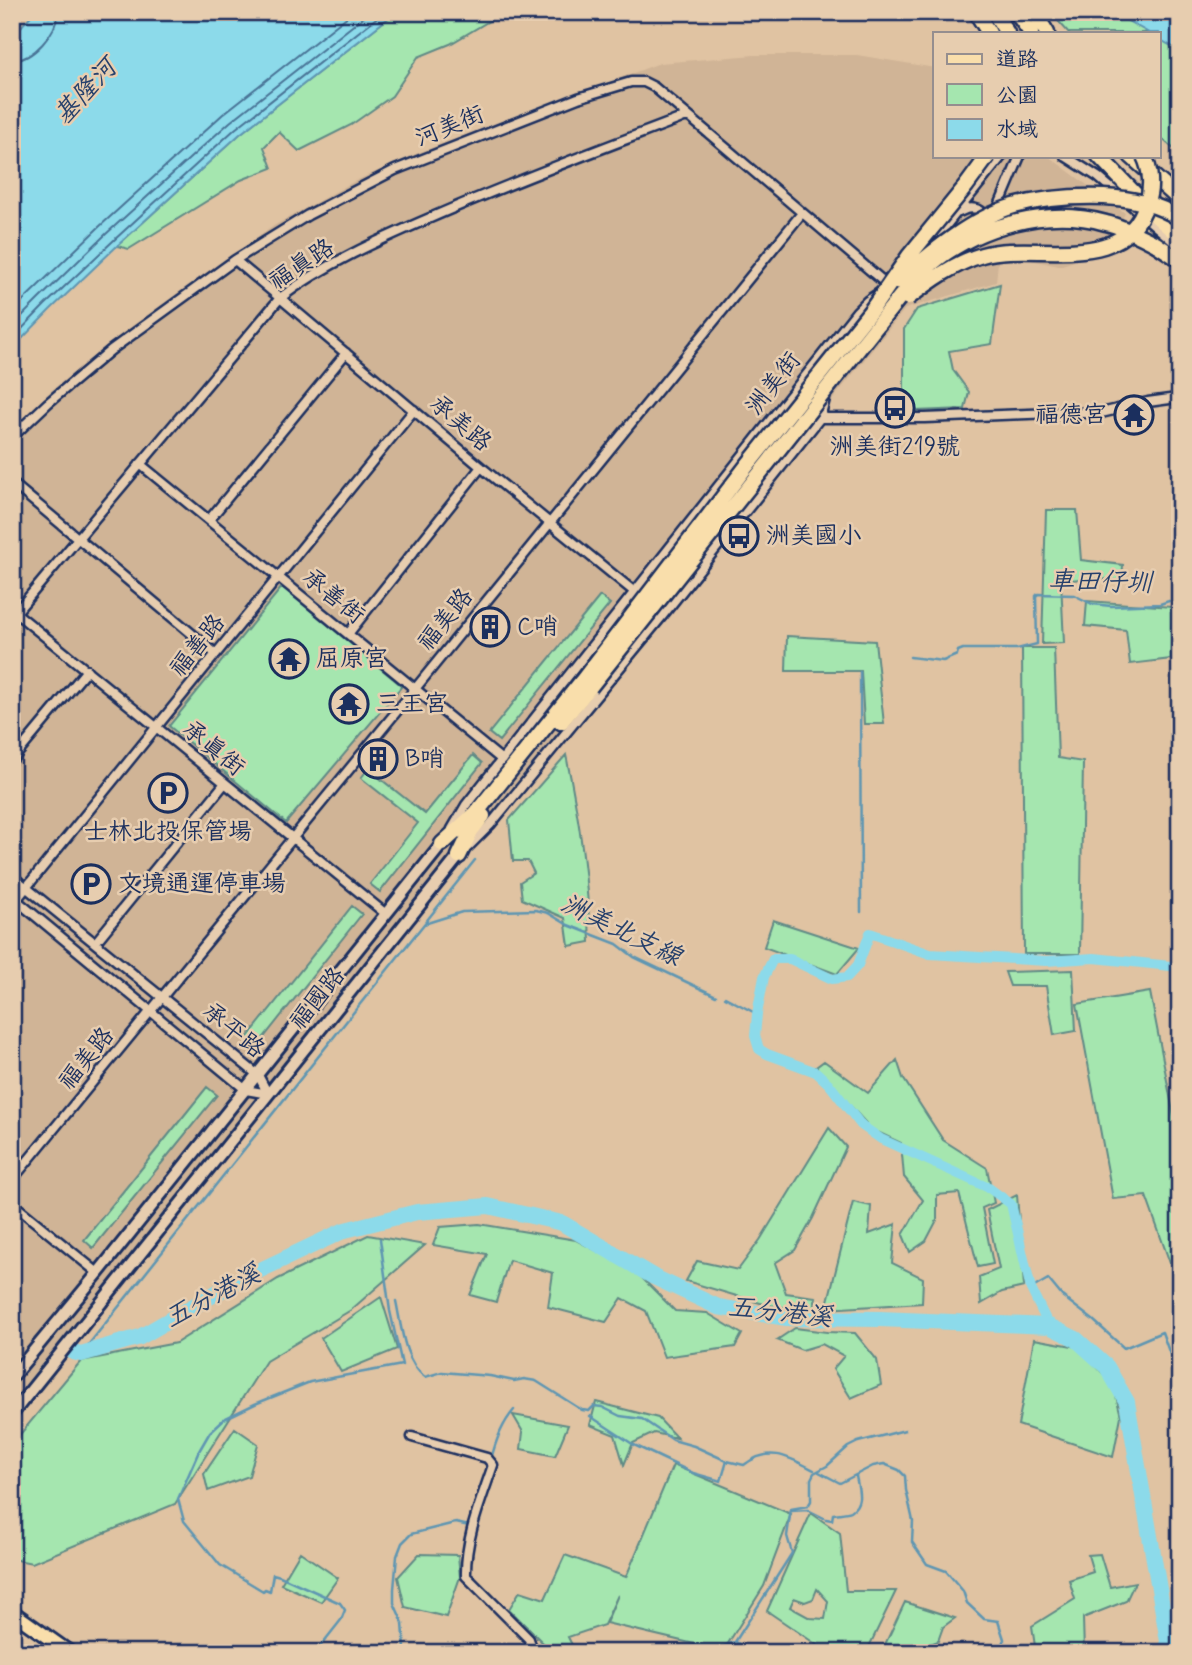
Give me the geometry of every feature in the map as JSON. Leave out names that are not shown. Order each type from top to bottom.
[{"type":"highway","points":[[976,12],[988,32]]},
{"type":"highway","points":[[994,12],[1006,32]]},
{"type":"highway","points":[[1016,12],[1030,32]]},
{"type":"highway","points":[[1034,12],[1046,32]]},
{"type":"highway","points":[[879,312],[909,256],[987,158]]},
{"type":"highway","points":[[1101,158],[1157,217],[1180,237]]},
{"type":"highway","points":[[1133,158],[1180,200]]},
{"type":"highway","points":[[879,312],[961,263],[982,255],[1002,252],[1086,251],[1120,239],[1135,225],[1149,197],[1150,180],[1145,158]]},
{"type":"highway","points":[[459,856],[471,831],[919,262],[966,229],[1012,207],[1070,196],[1132,200],[1180,219]]},
{"type":"highway","points":[[879,312],[899,298],[929,267],[951,250],[987,231],[1020,221],[1078,218],[1107,223],[1156,244],[1180,260]]},
{"type":"highway","points":[[442,844],[476,813],[586,684]]},
{"type":"main road","points":[[12,1612],[70,1653]]},
{"type":"main road","points":[[12,1646],[22,1653]]},
{"type":"street","name":"河美街","points":[[12,437],[48,402],[111,350],[235,260],[308,215],[395,170],[578,98],[631,82],[644,82],[654,87],[904,299]]},
{"type":"street","name":"福真路","points":[[14,615],[280,298],[298,284],[382,239],[494,190],[687,116]]},
{"type":"street","name":"洲美街","points":[[634,592],[857,311],[910,270],[1000,158]]},
{"type":"street","name":"洲美街","points":[[663,615],[820,418],[834,374],[860,337],[888,310],[953,275],[974,255],[1019,158]]},
{"type":"street","points":[[1068,158],[1098,177],[1180,247]]},
{"type":"street","points":[[956,213],[965,209],[979,209],[989,220],[989,227]]},
{"type":"street","name":"福美路","points":[[12,1180],[802,214]]},
{"type":"street","name":"承美路","points":[[235,260],[481,467],[663,615]]},
{"type":"street","points":[[209,520],[346,354]]},
{"type":"street","points":[[820,418],[1101,413],[1177,398]]},
{"type":"street","name":"福善路","points":[[14,901],[414,410]]},
{"type":"street","name":"承善街","points":[[140,464],[502,760]]},
{"type":"street","points":[[348,634],[481,467]]},
{"type":"street","points":[[12,483],[216,654]]},
{"type":"street","name":"福國路","points":[[12,1377],[442,844],[466,805],[634,592]]},
{"type":"street","name":"承真街","points":[[14,615],[157,727],[386,914]]},
{"type":"street","name":"福國路","points":[[12,1414],[459,856],[490,825],[663,615]]},
{"type":"street","points":[[12,761],[86,670]]},
{"type":"street","points":[[95,943],[225,783]]},
{"type":"street","name":"承平路","points":[[12,876],[258,1075],[268,1094]]},
{"type":"street","name":"承平路","points":[[14,901],[246,1090],[268,1094]]},
{"type":"street","points":[[12,1203],[98,1273]]},
{"type":"street","points":[[412,1437],[487,1458],[493,1465],[465,1558],[466,1576],[529,1639],[531,1645],[527,1653]]},
{"type":"shaded area","points":[[754,55],[857,55],[933,68],[933,158],[1051,158],[1125,213],[1108,250],[1059,266],[999,253],[996,282],[905,309],[12,1417],[12,428],[52,390],[120,335],[275,225],[353,182],[418,153],[660,63]]},
{"type":"green space","points":[[396,12],[504,12],[450,44],[418,57],[392,96],[351,125],[299,151],[279,132],[264,147],[272,168],[241,180],[129,249],[117,246],[240,134]]},
{"type":"green space","points":[[1050,12],[1157,12],[1180,30],[1180,154],[1162,139],[1160,132],[1160,32],[1068,32]]},
{"type":"green space","points":[[1000,284],[992,344],[949,351],[953,370],[969,392],[965,409],[890,412],[889,395],[904,390],[904,329],[917,309]]},
{"type":"green space","points":[[1046,510],[1077,510],[1081,560],[1123,565],[1122,581],[1092,578],[1061,581],[1064,643],[1042,644]]},
{"type":"green space","points":[[1180,571],[1180,622],[1172,624],[1171,659],[1130,664],[1126,630],[1085,626],[1087,601],[1172,607],[1175,572]]},
{"type":"green space","points":[[282,587],[402,686],[286,823],[169,726]]},
{"type":"green space","points":[[600,596],[610,604],[499,741],[489,733]]},
{"type":"green space","points":[[787,636],[875,641],[884,724],[864,724],[861,671],[786,671]]},
{"type":"green space","points":[[1022,648],[1054,648],[1058,758],[1083,762],[1080,954],[1024,954]]},
{"type":"green space","points":[[473,755],[482,763],[380,892],[370,884],[418,823],[361,778],[368,769],[425,814]]},
{"type":"green space","points":[[566,755],[582,848],[590,942],[569,946],[565,918],[522,899],[520,882],[534,873],[528,861],[513,861],[509,820]]},
{"type":"green space","points":[[352,906],[362,914],[257,1046],[247,1038]]},
{"type":"green space","points":[[773,920],[859,948],[837,974],[764,947]]},
{"type":"green space","points":[[1073,970],[1076,1031],[1054,1035],[1046,986],[1010,986],[1005,972]]},
{"type":"green space","points":[[1150,992],[1180,1148],[1180,1291],[1146,1196],[1113,1199],[1077,1004]]},
{"type":"green space","points":[[897,1060],[903,1078],[943,1140],[987,1168],[994,1203],[982,1208],[993,1264],[978,1267],[959,1193],[937,1195],[937,1220],[926,1241],[910,1252],[903,1235],[923,1200],[904,1177],[901,1143],[871,1129],[816,1067],[824,1061],[868,1093]]},
{"type":"green space","points":[[207,1087],[217,1095],[93,1248],[84,1240]]},
{"type":"green space","points":[[829,1128],[846,1147],[795,1250],[775,1263],[786,1293],[816,1297],[813,1311],[767,1305],[686,1281],[697,1261],[738,1270],[760,1240]]},
{"type":"green space","points":[[1017,1195],[1024,1287],[1002,1292],[981,1304],[979,1277],[999,1269],[987,1210]]},
{"type":"green space","points":[[853,1202],[871,1206],[869,1234],[896,1224],[892,1263],[923,1278],[922,1303],[826,1309]]},
{"type":"green space","points":[[479,1224],[576,1240],[635,1271],[675,1311],[707,1313],[742,1334],[735,1347],[664,1357],[646,1311],[622,1298],[606,1322],[548,1307],[553,1273],[509,1260],[496,1302],[470,1295],[487,1254],[433,1245],[440,1227]]},
{"type":"green space","points":[[368,1235],[425,1245],[351,1310],[266,1361],[175,1504],[32,1563],[12,1559],[12,1444],[81,1361],[176,1343],[278,1279]]},
{"type":"green space","points":[[381,1297],[397,1349],[341,1372],[321,1338]]},
{"type":"green space","points":[[795,1328],[855,1333],[877,1360],[881,1385],[851,1398],[833,1369],[844,1356],[822,1344],[802,1350],[777,1340]]},
{"type":"green space","points":[[1034,1339],[1078,1347],[1113,1384],[1121,1416],[1113,1457],[1018,1425]]},
{"type":"green space","points":[[596,1402],[658,1418],[677,1438],[654,1433],[633,1443],[624,1465],[615,1435],[590,1425]]},
{"type":"green space","points":[[513,1415],[568,1425],[555,1456],[521,1449],[523,1432]]},
{"type":"green space","points":[[235,1428],[258,1444],[249,1476],[208,1491],[204,1474]]},
{"type":"green space","points":[[673,1465],[791,1514],[764,1586],[722,1653],[700,1653],[694,1644],[606,1623],[618,1595],[604,1625],[568,1637],[576,1653],[538,1653],[544,1644],[509,1609],[520,1591],[545,1599],[565,1555],[626,1577]]},
{"type":"green space","points":[[811,1513],[840,1533],[846,1591],[896,1591],[866,1653],[829,1653],[767,1611]],"holes":[[[817,1589],[828,1601],[825,1619],[810,1618],[790,1607],[794,1598],[805,1602],[813,1599]]]},
{"type":"green space","points":[[300,1552],[338,1578],[321,1602],[281,1584]]},
{"type":"green space","points":[[419,1554],[458,1555],[460,1577],[446,1617],[405,1607],[398,1577]]},
{"type":"green space","points":[[1100,1554],[1110,1587],[1135,1582],[1126,1601],[1083,1618],[1084,1653],[1036,1653],[1032,1626],[1075,1599],[1069,1580],[1093,1572],[1088,1555]]},
{"type":"green space","points":[[905,1602],[955,1618],[943,1627],[938,1641],[928,1645],[925,1653],[881,1653]]},
{"type":"water","name":"基隆河","points":[[34,12],[396,12],[240,134],[117,246],[12,349],[12,37]]},
{"type":"water","points":[[1112,12],[1180,12],[1180,51],[1160,40],[1160,32],[1147,32]]},
{"type":"waterway","name":"車田仔圳","points":[[910,657],[943,661],[963,649],[1017,649],[1037,644],[1038,594],[1074,595],[1092,604],[1111,606],[1160,604],[1169,601]]},
{"type":"waterway","points":[[860,672],[861,912]]},
{"type":"waterway","points":[[81,1354],[475,860]]},
{"type":"waterway","name":"洲美北支線","points":[[424,924],[462,912],[536,910],[617,944],[634,957],[716,996]]},
{"type":"waterway","points":[[1049,1326],[1031,1289],[1011,1204],[989,1188],[881,1139],[861,1125],[829,1084],[816,1072],[759,1049],[755,1036],[764,977],[773,959],[790,959],[832,979],[847,977],[858,965],[870,933],[930,954],[1046,961],[1094,958],[1180,967]]},
{"type":"waterway","name":"洲美北支線","points":[[725,997],[757,1014]]},
{"type":"waterway","name":"五分港溪","points":[[73,1352],[81,1354],[140,1337],[237,1281],[345,1230],[417,1212],[488,1206],[562,1223],[654,1277],[718,1307],[787,1318],[1049,1326],[1076,1339],[1107,1367],[1127,1402],[1170,1653]]},
{"type":"waterway","points":[[315,1653],[341,1620],[345,1610],[340,1603],[273,1574],[270,1591],[263,1591],[220,1565],[184,1521],[178,1499],[199,1451],[210,1432],[224,1419],[310,1382],[402,1365],[390,1311],[380,1239]]},
{"type":"waterway","points":[[1031,1289],[1048,1279],[1062,1296],[1124,1348],[1162,1332],[1172,1360],[1180,1357]]},
{"type":"waterway","points":[[396,1301],[408,1353],[418,1371],[425,1377],[442,1372],[536,1381],[582,1410],[589,1411],[594,1406],[602,1407],[620,1416],[642,1419],[673,1440],[727,1461],[744,1465],[753,1459],[771,1454],[787,1457],[814,1470]]},
{"type":"waterway","points":[[491,1460],[499,1434],[514,1410]]},
{"type":"waterway","points":[[590,1416],[634,1445],[693,1473],[721,1481],[727,1461]]},
{"type":"waterway","points":[[719,1653],[724,1646],[735,1642],[792,1553],[787,1536],[791,1509],[808,1506],[814,1473],[858,1442],[905,1430]]},
{"type":"waterway","points":[[819,1472],[840,1483],[873,1466],[884,1464],[899,1470],[905,1476],[913,1521],[912,1542],[927,1564],[946,1571],[963,1591],[967,1603],[984,1619],[998,1621],[1004,1639],[1003,1653]]},
{"type":"waterway","points":[[791,1511],[808,1510],[832,1520],[833,1514],[851,1511],[859,1500],[856,1476]]},
{"type":"waterway","points":[[407,1653],[403,1623],[394,1603],[397,1556],[402,1543],[411,1534],[456,1523],[469,1526],[471,1523]]},
{"type":"waterway","points":[[736,1642],[750,1653]]},
{"type":"place","name":"洲美街219號","points":[[895,408]]},
{"type":"place","name":"福德宮","points":[[1134,415]]},
{"type":"place","name":"洲美國小","points":[[739,536]]},
{"type":"place","name":"C哨","points":[[490,627]]},
{"type":"place","name":"屈原宮","points":[[289,659]]},
{"type":"place","name":"三王宮","points":[[349,704]]},
{"type":"place","name":"B哨","points":[[378,759]]},
{"type":"place","name":"士林北投保管場","points":[[168,793]]},
{"type":"place","name":"文境通運停車場","points":[[91,884]]}]
